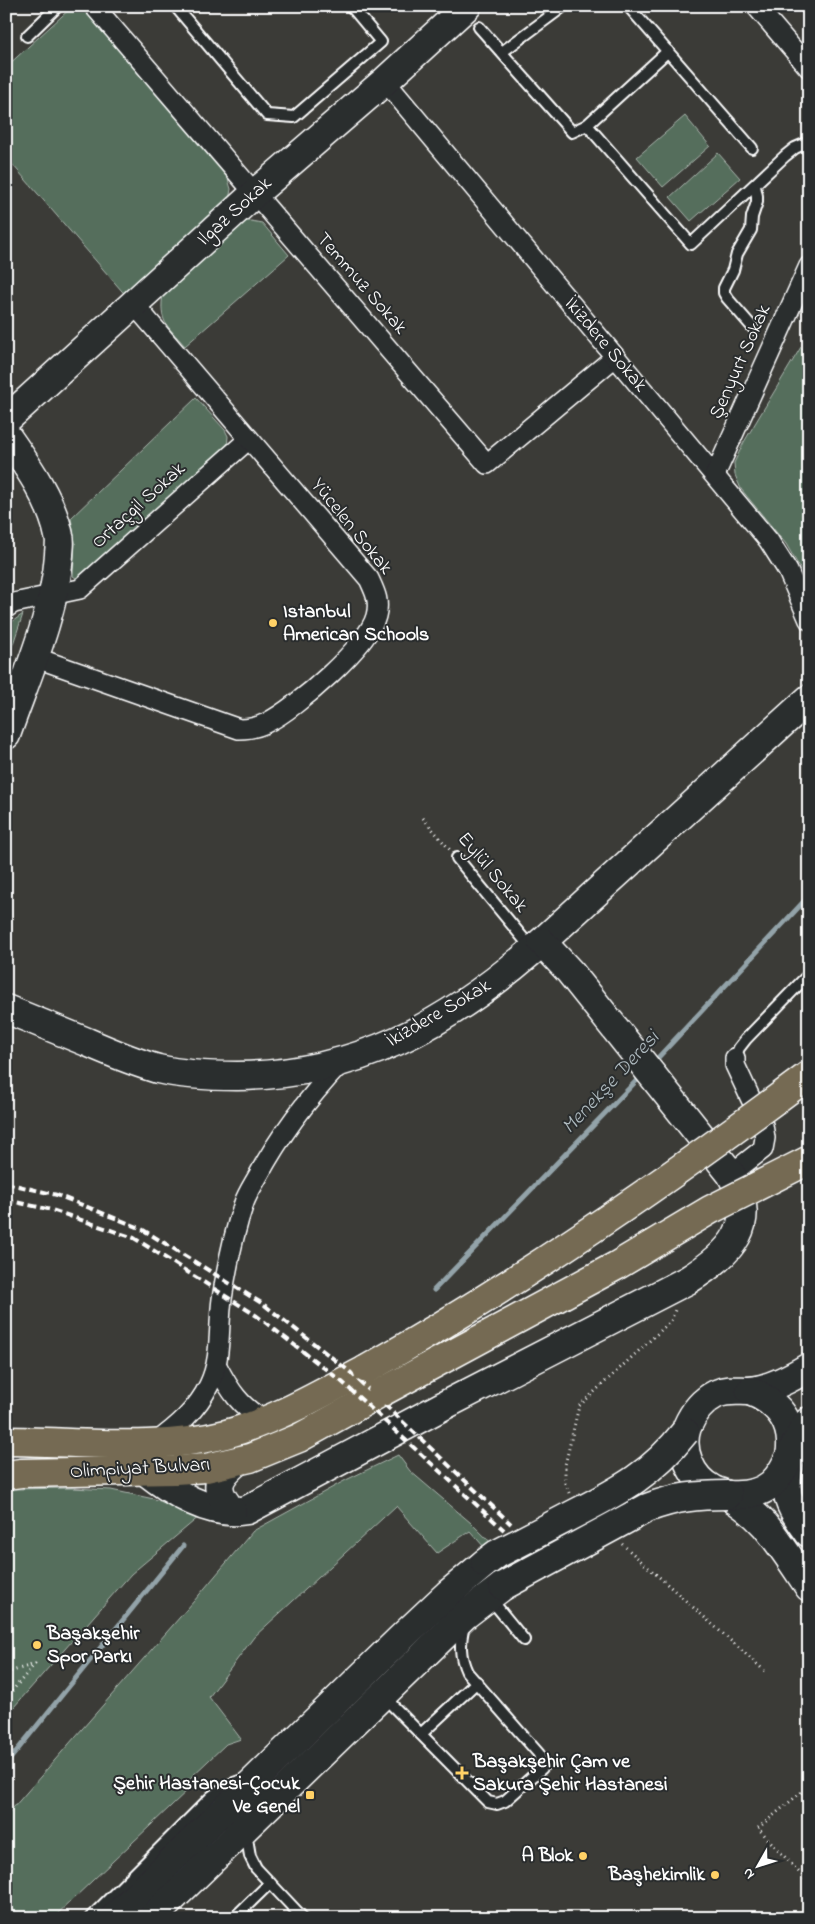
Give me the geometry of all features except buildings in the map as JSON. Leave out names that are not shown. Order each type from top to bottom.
[{"type":"main road","name":"Olimpiyat Bulvarı","points":[[6,1440],[116,1444],[155,1443],[193,1440],[226,1434],[264,1420],[367,1369],[517,1278],[676,1171],[809,1075]]},
{"type":"main road","name":"Olimpiyat Bulvarı","points":[[6,1475],[206,1468],[250,1458],[299,1438],[616,1266],[710,1210],[809,1160]]},
{"type":"street","name":"Temmuz Sokak","points":[[94,6],[487,464],[615,357]]},
{"type":"street","points":[[756,6],[809,68]]},
{"type":"street","name":"Ilgaz Sokak","points":[[6,420],[254,194],[460,14]]},
{"type":"street","name":"İkizdere Sokak","points":[[385,81],[769,541],[788,571],[809,620]]},
{"type":"street","name":"Şenyurt Sokak","points":[[715,475],[809,266]]},
{"type":"street","name":"Yücelen Sokak","points":[[34,657],[239,729],[252,729],[269,722],[288,710],[313,690],[348,656],[369,632],[376,616],[378,598],[369,579],[134,302]]},
{"type":"street","points":[[6,435],[42,493],[53,514],[60,538],[58,569],[53,594],[34,657],[6,735]]},
{"type":"street","name":"Ortaçgil Sokak","points":[[6,608],[14,603],[80,589],[249,439]]},
{"type":"street","name":"İkizdere Sokak","points":[[6,1009],[121,1056],[158,1068],[187,1074],[259,1076],[316,1069],[340,1063],[388,1045],[423,1028],[459,1007],[508,971],[571,916],[808,697]]},
{"type":"street","points":[[571,916],[566,929],[564,943],[565,959],[575,979]]},
{"type":"street","points":[[144,1470],[182,1497],[214,1508],[232,1511],[247,1510],[441,1407],[680,1284],[710,1266],[728,1250],[740,1228],[744,1208],[739,1187],[731,1174],[681,1109],[575,979],[538,946]]},
{"type":"street","points":[[508,971],[528,964],[543,964],[575,979]]},
{"type":"street","points":[[731,1174],[763,1149],[765,1138],[762,1126],[735,1066],[735,1058]]},
{"type":"street","points":[[155,1443],[194,1409],[210,1385],[217,1366],[222,1300],[231,1242],[245,1200],[265,1162],[290,1124],[340,1063]]},
{"type":"street","points":[[217,1366],[242,1405],[264,1420]]},
{"type":"street","points":[[809,1366],[779,1383],[750,1391],[733,1390],[717,1394],[702,1403],[691,1416],[686,1432],[685,1449],[690,1465],[699,1479],[712,1490],[728,1495],[746,1508],[764,1525],[809,1587]]},
{"type":"street","points":[[750,1391],[767,1398],[780,1410],[788,1425],[791,1443],[787,1488],[791,1507],[809,1534]]},
{"type":"street","points":[[112,1918],[163,1897],[246,1827],[465,1615],[496,1591],[647,1508],[667,1501],[697,1495],[743,1496],[758,1492],[771,1485],[782,1474],[798,1435],[809,1420]]},
{"type":"street","points":[[163,1897],[262,1773],[448,1594],[497,1554],[624,1488],[655,1466],[671,1451],[686,1432]]},
{"type":"street","points":[[232,1511],[220,1495],[219,1486],[220,1478],[236,1462]]},
{"type":"street","points":[[485,1563],[481,1579],[496,1591]]},
{"type":"street","points":[[384,1694],[387,1670],[401,1638]]},
{"type":"lane","points":[[27,36],[58,6]]},
{"type":"lane","points":[[175,6],[267,115],[294,117],[381,42],[351,6]]},
{"type":"lane","points":[[502,52],[564,6]]},
{"type":"lane","points":[[628,6],[752,148]]},
{"type":"lane","points":[[460,14],[502,52],[572,132],[587,125],[668,51]]},
{"type":"lane","points":[[587,125],[691,244],[795,148],[809,142]]},
{"type":"lane","points":[[754,329],[727,298],[724,288],[733,270],[737,254],[751,230],[752,217],[758,196],[755,186]]},
{"type":"lane","name":"Eylül Sokak","points":[[457,858],[538,946]]},
{"type":"lane","points":[[735,1058],[739,1048],[746,1039],[809,974]]},
{"type":"lane","points":[[496,1591],[524,1640]]},
{"type":"lane","points":[[384,1694],[393,1706],[488,1802],[497,1804],[505,1800],[542,1768],[539,1754],[467,1672],[462,1660],[460,1644],[465,1615]]},
{"type":"lane","points":[[421,1734],[477,1682]]},
{"type":"lane","points":[[90,1918],[212,1796],[228,1786],[262,1773]]},
{"type":"lane","points":[[246,1827],[250,1856],[256,1868],[303,1918]]},
{"type":"lane","points":[[234,1918],[270,1884]]},
{"type":"path","name":"Eylül Sokak","points":[[423,818],[457,858]]},
{"type":"path","points":[[6,1673],[35,1664],[6,1698]]},
{"type":"path","points":[[809,1786],[758,1828],[809,1883]]},
{"type":"green space","points":[[73,6],[85,6],[227,176],[231,189],[229,200],[128,298],[6,157],[6,67]]},
{"type":"green space","points":[[685,116],[710,146],[663,187],[637,157]]},
{"type":"green space","points":[[718,153],[740,178],[691,221],[670,197]]},
{"type":"green space","points":[[242,222],[262,223],[289,255],[185,346],[165,322],[162,311],[163,293]]},
{"type":"green space","points":[[801,347],[809,356],[809,591],[800,568],[786,544],[741,489],[735,475],[734,463],[744,442]]},
{"type":"green space","points":[[196,398],[225,430],[228,436],[227,448],[80,576],[76,578],[73,576],[75,542],[71,518]]},
{"type":"green space","points":[[23,614],[6,665],[6,626]]},
{"type":"green space","points":[[398,1455],[410,1471],[471,1523],[532,1583],[519,1587],[470,1531],[437,1553],[396,1506],[254,1637],[209,1697],[241,1739],[226,1744],[190,1778],[191,1787],[53,1918],[6,1918],[6,1816],[253,1531],[346,1480]]},
{"type":"green space","name":"Başakşehir Spor Parkı","points":[[72,1488],[111,1490],[154,1499],[200,1516],[131,1574],[6,1716],[6,1490]]},
{"type":"waterway","name":"Menekşe Deresi","points":[[653,1063],[809,896]]},
{"type":"waterway","name":"Menekşe Deresi","points":[[434,1290],[642,1075]]},
{"type":"waterway","name":"Menekşe Deresi","points":[[6,1764],[183,1546]]},
{"type":"railway","points":[[6,1183],[57,1195],[140,1228],[263,1304],[349,1371],[511,1524]]},
{"type":"railway","points":[[6,1200],[52,1210],[134,1238],[257,1316],[341,1381],[504,1530]]},
{"type":"place","name":"Istanbul American Schools","points":[[273,623]]},
{"type":"place","name":"Başakşehir Spor Parkı","points":[[37,1645]]},
{"type":"place","name":"Başakşehir Çam ve Sakura Şehir Hastanesi","points":[[462,1773]]},
{"type":"place","name":"Şehir Hastanesi-Çocuk Ve Genel","points":[[310,1795]]},
{"type":"place","name":"A Blok","points":[[583,1856]]},
{"type":"place","name":"Başhekimlik","points":[[715,1875]]}]
